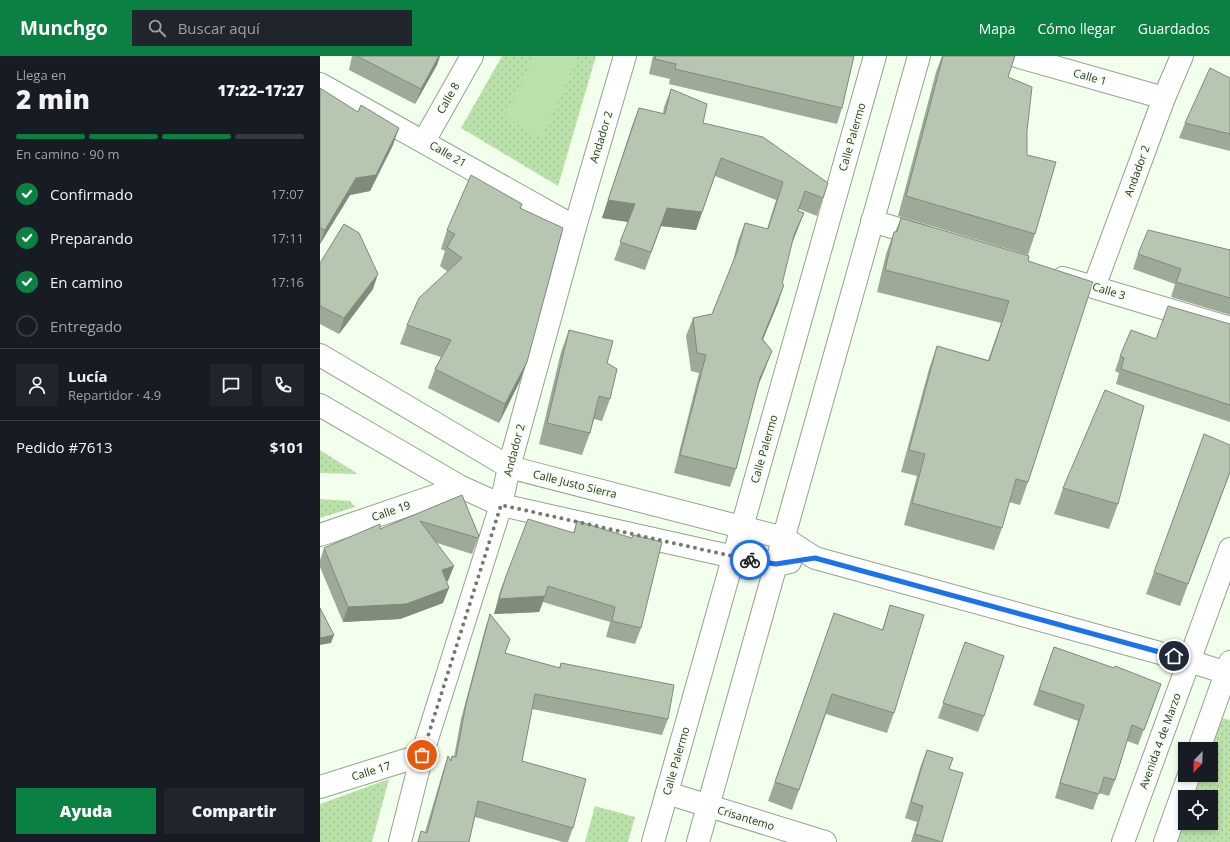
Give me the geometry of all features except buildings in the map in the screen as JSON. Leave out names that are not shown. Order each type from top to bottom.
[{"type":"street","name":"Calle 8","points":[[424,141],[472,56]]},
{"type":"street","name":"Andador 2","points":[[400,842],[422,755],[501,505],[509,467],[575,227],[625,56]]},
{"type":"street","name":"Calle Palermo","points":[[653,842],[875,56]]},
{"type":"street","points":[[698,842],[919,56]]},
{"type":"street","name":"Calle 1","points":[[1016,56],[1164,98]]},
{"type":"street","name":"Andador 2","points":[[1094,287],[1164,98],[1182,56]]},
{"type":"street","name":"Calle 21","points":[[320,84],[575,227]]},
{"type":"street","points":[[872,221],[941,242]]},
{"type":"street","name":"Calle 3","points":[[1040,271],[1230,328]]},
{"type":"street","name":"Calle Justo Sierra","points":[[320,355],[509,467],[784,538],[815,558]]},
{"type":"street","points":[[320,405],[461,487],[501,505],[734,557],[776,564],[815,558],[1189,661],[1229,670],[1202,742]]},
{"type":"street","name":"Calle 19","points":[[320,535],[461,487]]},
{"type":"street","name":"Avenida 4 de Marzo","points":[[1123,842],[1230,549]]},
{"type":"street","name":"Calle 17","points":[[320,787],[422,755]]},
{"type":"street","points":[[1165,842],[1186,782]]},
{"type":"street","name":"Crisantemo","points":[[667,794],[825,842]]},
{"type":"green space","points":[[502,56],[596,56],[558,186],[461,128]]},
{"type":"green space","points":[[535,56],[578,57],[541,138],[505,117]]},
{"type":"green space","points":[[320,450],[358,474],[320,473]]},
{"type":"green space","points":[[320,499],[350,501],[355,507],[320,518]]},
{"type":"green space","points":[[1222,718],[1230,720],[1230,842],[1176,842],[1180,830],[1218,830],[1218,790],[1196,790],[1198,782],[1218,782],[1218,742],[1213,742]]},
{"type":"green space","points":[[389,779],[372,842],[320,842],[320,804]]},
{"type":"green space","points":[[595,806],[635,817],[628,842],[585,842]]},
{"type":"way so far","points":[[422,755],[501,505],[750,560]]},
{"type":"route","points":[[750,560],[776,564],[815,558],[1174,656]]}]
